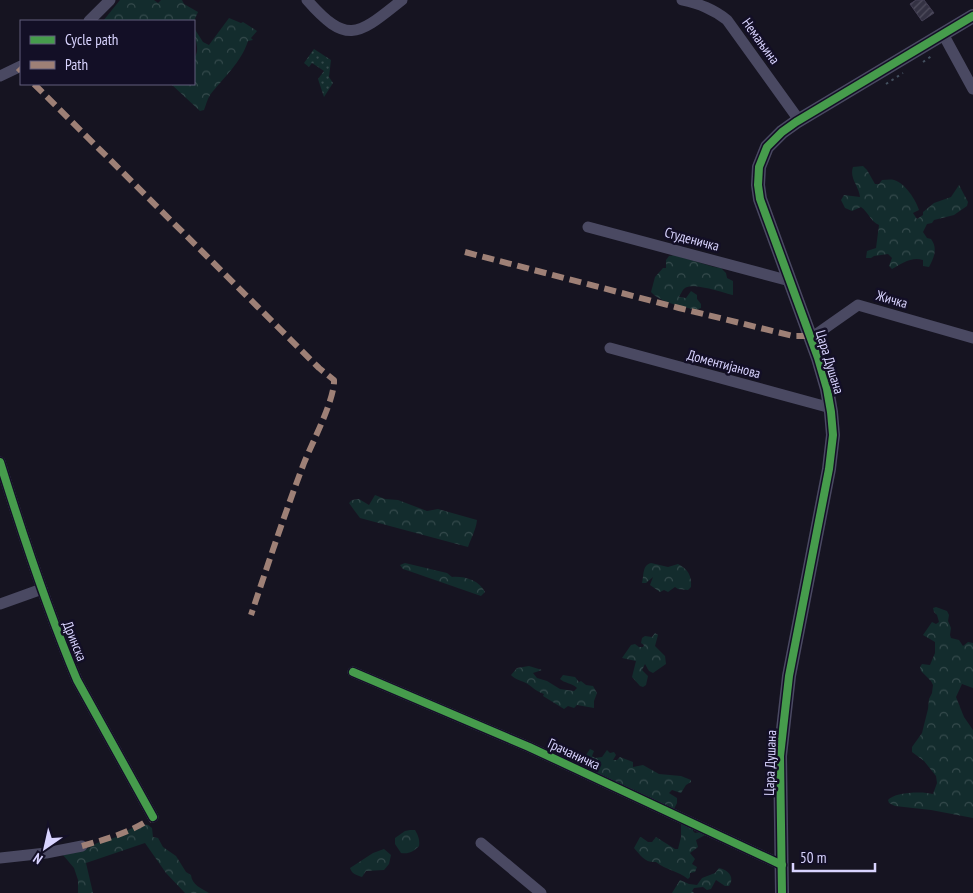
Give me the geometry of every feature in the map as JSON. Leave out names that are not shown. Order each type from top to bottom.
[{"type":"street","points":[[90,20],[110,0]]},
{"type":"street","points":[[307,0],[322,18],[346,31],[370,25],[402,0]]},
{"type":"street","name":"Немањина","points":[[682,0],[707,4],[727,20],[798,120]]},
{"type":"street","name":"Цара Душана","points":[[782,893],[780,756],[789,676],[829,469],[833,435],[831,408],[827,389],[811,338],[760,199],[759,167],[768,147],[782,132],[798,120],[973,16]]},
{"type":"street","points":[[944,34],[973,89]]},
{"type":"street","points":[[0,76],[20,66]]},
{"type":"street","name":"Студеничка","points":[[588,226],[790,281]]},
{"type":"street","name":"Жичка","points":[[811,338],[858,305],[973,338]]},
{"type":"street","name":"Доментијанова","points":[[610,348],[831,408]]},
{"type":"street","name":"Дринска","points":[[0,462],[42,589],[77,680],[153,817]]},
{"type":"street","points":[[0,604],[42,589]]},
{"type":"street","name":"Грачаничка","points":[[353,672],[537,750],[782,865]]},
{"type":"street","points":[[481,843],[541,893]]},
{"type":"street","points":[[0,858],[46,854],[82,846]]},
{"type":"green space","points":[[120,0],[154,0],[158,3],[161,0],[182,0],[184,4],[198,12],[194,20],[104,20]]},
{"type":"green space","points":[[229,18],[241,23],[243,22],[257,31],[251,38],[253,40],[248,41],[241,56],[210,95],[204,110],[200,111],[172,85],[195,85],[195,56],[197,48],[195,30],[203,42],[209,45]]},
{"type":"green space","points":[[314,49],[331,60],[329,77],[333,83],[324,97],[318,79],[324,71],[312,63],[309,67],[304,63]]},
{"type":"green space","points":[[863,166],[875,184],[879,184],[882,180],[892,180],[906,188],[919,210],[913,213],[917,219],[934,203],[951,197],[959,185],[968,202],[967,206],[954,215],[934,220],[932,223],[927,224],[923,232],[927,238],[931,239],[935,249],[934,257],[929,267],[923,266],[923,260],[915,259],[892,269],[889,266],[892,258],[888,254],[866,258],[867,251],[876,248],[879,225],[861,207],[852,211],[845,208],[841,200],[844,195],[860,197],[852,171],[853,167]]},
{"type":"green space","points":[[674,255],[721,268],[726,273],[727,278],[733,281],[733,295],[689,286],[682,291],[679,297],[686,298],[691,291],[697,295],[701,308],[696,310],[672,304],[655,296],[651,292],[655,277],[663,268],[666,268],[666,260],[669,256]]},
{"type":"green space","points":[[375,495],[385,499],[398,500],[427,511],[438,509],[477,520],[475,531],[468,547],[360,518],[349,503],[352,500],[359,499],[369,505]]},
{"type":"green space","points":[[405,563],[447,573],[452,577],[471,580],[479,584],[485,592],[481,596],[403,569],[400,565]]},
{"type":"green space","points":[[651,563],[668,567],[678,564],[689,573],[691,587],[688,590],[675,587],[668,592],[664,590],[660,592],[650,585],[653,577],[646,583],[642,583],[645,568]]},
{"type":"green space","points":[[936,607],[947,611],[949,615],[948,621],[951,628],[951,638],[959,640],[963,646],[968,642],[973,643],[973,688],[962,684],[956,697],[964,717],[973,730],[973,818],[931,810],[895,806],[889,803],[888,800],[896,795],[909,793],[933,794],[937,783],[936,776],[924,761],[912,752],[912,747],[922,733],[932,693],[933,685],[921,671],[920,667],[922,664],[930,665],[935,653],[935,642],[923,635],[932,622],[936,624],[939,622],[933,608]]},
{"type":"green space","points":[[655,633],[658,635],[655,646],[665,656],[666,664],[653,673],[649,671],[645,664],[642,670],[648,676],[646,685],[643,687],[632,677],[636,661],[622,658],[631,645],[635,644],[643,647],[644,645],[641,643],[642,638],[645,636],[652,637]]},
{"type":"green space","points":[[529,666],[542,670],[533,673],[537,678],[547,681],[560,689],[574,691],[577,688],[560,679],[563,675],[575,677],[579,682],[581,681],[586,685],[593,686],[597,693],[594,708],[577,705],[574,708],[568,706],[564,709],[543,696],[544,694],[511,675],[517,668]]},
{"type":"green space","points":[[590,749],[594,751],[592,756],[595,758],[602,757],[607,750],[610,753],[614,752],[616,755],[613,760],[617,760],[620,757],[633,762],[633,767],[643,765],[659,774],[681,776],[691,780],[691,782],[686,785],[681,793],[672,790],[669,793],[677,798],[673,811],[591,771],[584,758]]},
{"type":"green space","points":[[141,824],[152,828],[153,837],[158,838],[163,847],[176,856],[186,872],[191,875],[195,884],[209,893],[185,893],[166,873],[145,843],[86,863],[93,893],[78,893],[78,880],[74,868],[63,855],[83,851],[97,843],[123,835],[126,831]]},
{"type":"green space","points":[[681,824],[694,827],[693,831],[695,833],[707,834],[696,840],[698,847],[690,853],[695,859],[692,864],[697,867],[695,872],[690,873],[688,879],[656,862],[646,860],[634,848],[640,837],[648,842],[652,842],[656,837],[678,849],[681,837]]},
{"type":"green space","points":[[410,830],[415,830],[419,846],[411,852],[401,853],[395,844],[395,838]]},
{"type":"green space","points":[[384,849],[391,855],[389,864],[384,870],[366,871],[362,877],[352,872],[350,868],[373,853]]},
{"type":"green space","points":[[719,868],[730,875],[731,883],[729,886],[725,886],[716,880],[711,889],[707,890],[703,887],[694,888],[692,891],[694,893],[672,893],[680,880],[697,885],[702,878],[715,873]]},
{"type":"building","points":[[916,0],[924,0],[934,13],[922,21],[910,4]]},
{"type":"marked path","points":[[35,85],[319,368],[334,380],[331,398],[304,463],[251,615]]},
{"type":"marked path","points":[[465,252],[793,336],[810,336]]},
{"type":"marked path","points":[[82,846],[128,831],[153,817]]},
{"type":"cycle path","points":[[782,893],[780,756],[789,676],[829,469],[833,435],[827,389],[818,358],[760,199],[758,185],[759,167],[767,147],[782,132],[796,122],[973,16]]},
{"type":"cycle path","points":[[0,462],[36,572],[77,680],[153,817]]},
{"type":"cycle path","points":[[353,672],[529,747],[782,865]]}]
